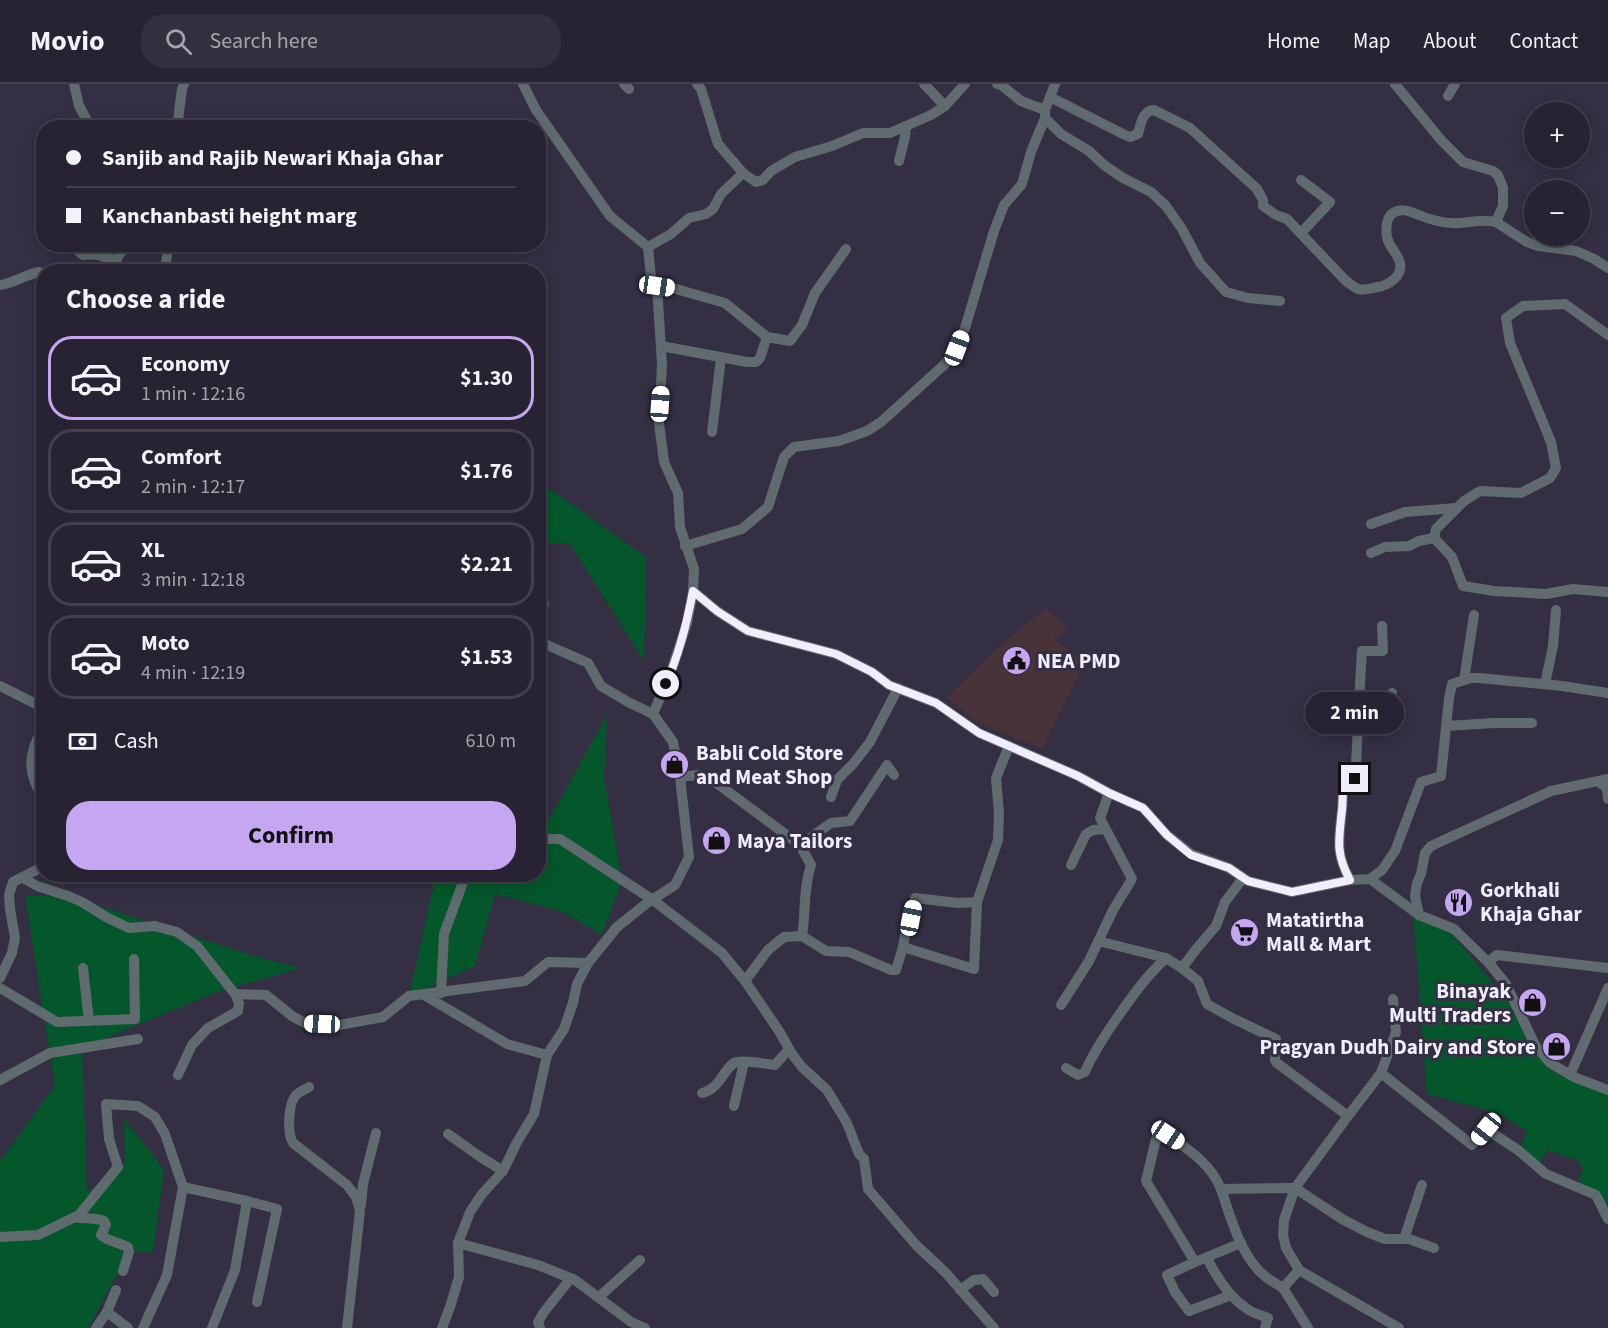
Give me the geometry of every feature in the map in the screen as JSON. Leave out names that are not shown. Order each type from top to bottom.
[{"type":"street","points":[[74,84],[79,106],[87,120]]},
{"type":"street","points":[[178,120],[184,84]]},
{"type":"street","points":[[523,84],[543,120]]},
{"type":"street","points":[[697,84],[701,89],[718,144],[743,173],[756,182],[763,180],[771,171],[795,157],[832,146],[863,133],[890,133],[931,115],[945,106],[964,84]]},
{"type":"street","points":[[924,84],[945,106]]},
{"type":"street","points":[[997,84],[1045,114],[1061,134],[1089,151],[1104,165],[1123,178],[1151,192],[1166,207],[1182,229],[1200,263],[1226,292],[1248,298],[1280,301]]},
{"type":"street","points":[[685,546],[749,525],[768,507],[784,457],[794,447],[839,441],[867,431],[881,422],[945,364],[957,348],[965,328],[994,231],[1004,206],[1022,184],[1055,84]]},
{"type":"street","points":[[1395,84],[1441,140],[1463,162],[1498,175],[1503,188],[1503,206],[1496,222]]},
{"type":"street","points":[[1448,96],[1455,84]]},
{"type":"street","points":[[1050,97],[1130,136],[1138,134],[1144,114],[1148,110],[1154,110],[1190,128],[1257,189],[1263,200],[1263,206],[1287,219],[1345,280],[1361,291],[1384,286],[1400,271],[1398,258],[1387,240],[1388,219],[1394,212],[1406,210],[1442,223],[1488,220],[1496,222],[1527,242],[1538,246],[1576,251],[1608,268]]},
{"type":"street","points":[[546,124],[610,216],[648,247],[651,277],[657,286],[662,365],[658,423],[664,462],[678,493],[680,527],[694,569],[693,591],[687,623],[672,669],[653,714]]},
{"type":"street","points":[[899,161],[906,126]]},
{"type":"street","points":[[648,247],[671,234],[689,218],[706,214],[713,209],[721,194],[743,173]]},
{"type":"street","points":[[1301,180],[1330,202],[1301,233]]},
{"type":"street","points":[[657,286],[725,303],[767,337],[790,341],[802,325],[815,293],[846,249]]},
{"type":"street","points":[[80,252],[84,255],[93,253],[101,255],[112,264]]},
{"type":"street","points":[[0,285],[6,285],[27,274],[36,272]]},
{"type":"street","points":[[1434,537],[1436,529],[1464,501],[1480,491],[1521,493],[1550,478],[1556,468],[1551,442],[1510,343],[1506,318],[1523,306],[1565,304],[1608,335]]},
{"type":"street","points":[[661,346],[720,358],[756,362],[760,358],[767,337]]},
{"type":"street","points":[[712,432],[720,358]]},
{"type":"street","points":[[1371,524],[1405,512],[1457,508]]},
{"type":"street","points":[[1371,553],[1385,547],[1409,546],[1434,537]]},
{"type":"street","points":[[1434,537],[1452,557],[1463,586],[1494,591],[1546,594],[1573,589],[1608,592]]},
{"type":"street","points":[[693,591],[717,611],[748,631],[836,654],[872,672],[889,685],[936,703],[979,733],[1078,776],[1143,808],[1167,835],[1191,855],[1229,868],[1248,881],[1292,892],[1350,880],[1370,879],[1383,870],[1395,851],[1421,782],[1441,776],[1452,684],[1479,678],[1608,693]]},
{"type":"street","points":[[1545,684],[1556,610]]},
{"type":"street","points":[[1464,680],[1474,615]]},
{"type":"street","points":[[1350,880],[1342,865],[1338,846],[1342,793],[1344,786],[1355,779],[1362,651],[1383,651],[1382,626]]},
{"type":"street","points":[[442,1328],[459,1276],[458,1243],[470,1212],[482,1194],[503,1171],[534,1114],[547,1055],[564,1029],[577,984],[588,963],[617,927],[675,885],[689,857],[680,777],[673,742],[653,714],[601,686],[588,663],[546,645]]},
{"type":"street","points":[[0,686],[36,704]]},
{"type":"street","points":[[831,797],[837,780],[870,742],[898,688]]},
{"type":"street","points":[[1359,712],[1388,716],[1392,693]]},
{"type":"street","points":[[1446,726],[1532,723]]},
{"type":"street","points":[[36,740],[31,756],[31,770],[36,786]]},
{"type":"street","points":[[903,947],[974,969],[977,902],[998,840],[999,813],[996,778],[1009,746]]},
{"type":"street","points":[[800,845],[831,823],[850,821],[887,765],[894,775]]},
{"type":"street","points":[[680,777],[698,775],[715,782],[800,845],[811,866],[804,897],[805,915],[802,936]]},
{"type":"street","points":[[1419,915],[1415,896],[1417,884],[1425,853],[1431,846],[1551,791],[1603,780],[1607,788],[1608,799]]},
{"type":"street","points":[[1061,1005],[1089,961],[1113,910],[1132,879],[1100,818],[1109,793]]},
{"type":"street","points":[[1071,866],[1086,834],[1093,830],[1105,829]]},
{"type":"street","points":[[546,838],[560,839],[653,900],[722,953],[745,981],[802,1066],[827,1090],[847,1124],[859,1154],[864,1159],[868,1189],[917,1246],[945,1272],[994,1328]]},
{"type":"street","points":[[0,978],[12,953],[15,938],[9,895],[14,882],[36,871]]},
{"type":"street","points":[[23,878],[37,886],[82,902],[129,928],[155,926],[177,932],[198,946],[235,994],[239,1004],[238,1011],[208,1028],[192,1045],[178,1075]]},
{"type":"street","points":[[1182,968],[1216,926],[1225,902],[1242,878]]},
{"type":"street","points":[[1370,879],[1419,915],[1454,929],[1488,962],[1506,984],[1535,1045],[1550,1063],[1569,1075],[1608,1090]]},
{"type":"street","points":[[441,993],[444,934],[463,882]]},
{"type":"street","points":[[745,981],[774,944],[784,937],[802,936],[826,951],[849,952],[896,970],[915,898],[958,903],[977,902]]},
{"type":"street","points":[[1098,941],[1166,958],[1182,968],[1198,981],[1207,1004],[1276,1039],[1275,1060],[1277,1063],[1348,1116]]},
{"type":"street","points":[[1488,962],[1497,955],[1608,968]]},
{"type":"street","points":[[1066,1068],[1078,1075],[1085,1072],[1090,1059],[1126,1004],[1150,973],[1166,958]]},
{"type":"street","points":[[0,1080],[50,1053],[141,1041],[135,1019],[135,959]]},
{"type":"street","points":[[235,994],[266,995],[292,1016],[305,1023],[339,1025],[384,1017],[409,996],[525,981],[548,962],[588,963]]},
{"type":"street","points":[[83,968],[89,1021]]},
{"type":"street","points":[[0,988],[57,1022],[135,1019]]},
{"type":"street","points":[[1569,1075],[1608,988]]},
{"type":"street","points":[[424,994],[507,1044],[547,1055]]},
{"type":"street","points":[[1393,999],[1396,1032],[1382,1073],[1295,1188],[1284,1220],[1283,1235],[1286,1248],[1299,1270],[1400,1328]]},
{"type":"street","points":[[702,1093],[708,1092],[719,1083],[731,1064],[744,1062],[775,1065],[789,1049]]},
{"type":"street","points":[[734,1106],[744,1062]]},
{"type":"street","points":[[1382,1073],[1472,1145],[1486,1129],[1518,1150],[1546,1173],[1596,1195],[1608,1219]]},
{"type":"street","points":[[309,1088],[294,1097],[289,1122],[290,1137],[294,1143],[347,1185],[356,1197],[360,1211]]},
{"type":"street","points":[[0,1237],[38,1235],[79,1215],[118,1167],[109,1139],[106,1104],[138,1106],[155,1117],[165,1134],[183,1188],[167,1275],[143,1328]]},
{"type":"street","points":[[347,1328],[363,1184],[376,1133]]},
{"type":"street","points":[[448,1134],[503,1171]]},
{"type":"street","points":[[1195,1262],[1146,1181],[1156,1139],[1168,1135],[1194,1152],[1216,1177],[1240,1243],[1265,1277],[1283,1288],[1308,1328]]},
{"type":"street","points":[[1404,1239],[1422,1185]]},
{"type":"street","points":[[183,1188],[277,1209],[257,1302]]},
{"type":"street","points":[[1221,1189],[1295,1188],[1342,1219],[1367,1232],[1385,1239],[1419,1241],[1434,1248]]},
{"type":"street","points":[[212,1328],[235,1270],[247,1201]]},
{"type":"street","points":[[75,1217],[104,1221],[106,1225],[101,1235],[128,1247],[129,1252],[123,1271]]},
{"type":"street","points":[[458,1243],[538,1265],[571,1278],[631,1322],[645,1328]]},
{"type":"street","points":[[1231,1295],[1189,1311],[1175,1292],[1167,1275],[1240,1243]]},
{"type":"street","points":[[1207,1258],[1231,1295],[1246,1309],[1268,1318],[1265,1328]]},
{"type":"street","points":[[599,1297],[640,1260]]},
{"type":"street","points":[[1283,1288],[1299,1270]]},
{"type":"street","points":[[540,1328],[538,1322],[544,1312],[571,1278]]},
{"type":"street","points":[[960,1290],[974,1280],[983,1279],[994,1292]]},
{"type":"street","points":[[96,1328],[107,1312],[116,1290]]},
{"type":"street","points":[[107,1312],[129,1328]]},
{"type":"shaded area","points":[[1046,608],[1068,629],[1054,639],[1085,662],[1042,749],[976,722],[947,697],[996,649]]},
{"type":"green space","points":[[546,487],[646,557],[644,661],[570,544],[546,542]]},
{"type":"green space","points":[[607,715],[604,777],[622,880],[602,935],[561,911],[495,894],[475,966],[409,996],[434,882],[546,882],[546,825]]},
{"type":"green space","points":[[25,896],[68,896],[261,958],[301,968],[214,993],[82,1048],[87,1193],[125,1161],[124,1119],[164,1169],[153,1252],[129,1252],[88,1328],[0,1328],[0,1161],[55,1086]]},
{"type":"green space","points":[[1413,912],[1451,934],[1512,1005],[1546,1067],[1562,1076],[1608,1094],[1608,1207],[1603,1200],[1578,1180],[1583,1169],[1577,1160],[1546,1150],[1540,1164],[1521,1146],[1527,1131],[1498,1113],[1427,1094]]},
{"type":"place","name":"NEA PMD","points":[[1016,661]]},
{"type":"place","name":"Babli Cold Store and Meat Shop","points":[[675,765]]},
{"type":"place","name":"Maya Tailors","points":[[716,841]]},
{"type":"place","name":"Gorkhali Khaja Ghar","points":[[1459,902]]},
{"type":"place","name":"Matatirtha Mall & Mart","points":[[1245,932]]},
{"type":"place","name":"Binayak Multi Traders","points":[[1532,1003]]},
{"type":"place","name":"Pragyan Dudh Dairy and Store","points":[[1557,1047]]},
{"type":"route","points":[[666,684],[687,623],[693,591],[717,611],[748,631],[836,654],[872,672],[889,685],[936,703],[979,733],[1078,776],[1143,808],[1167,835],[1191,855],[1229,868],[1248,881],[1292,892],[1350,880],[1342,865],[1338,846],[1342,793],[1344,786],[1355,779]]}]
